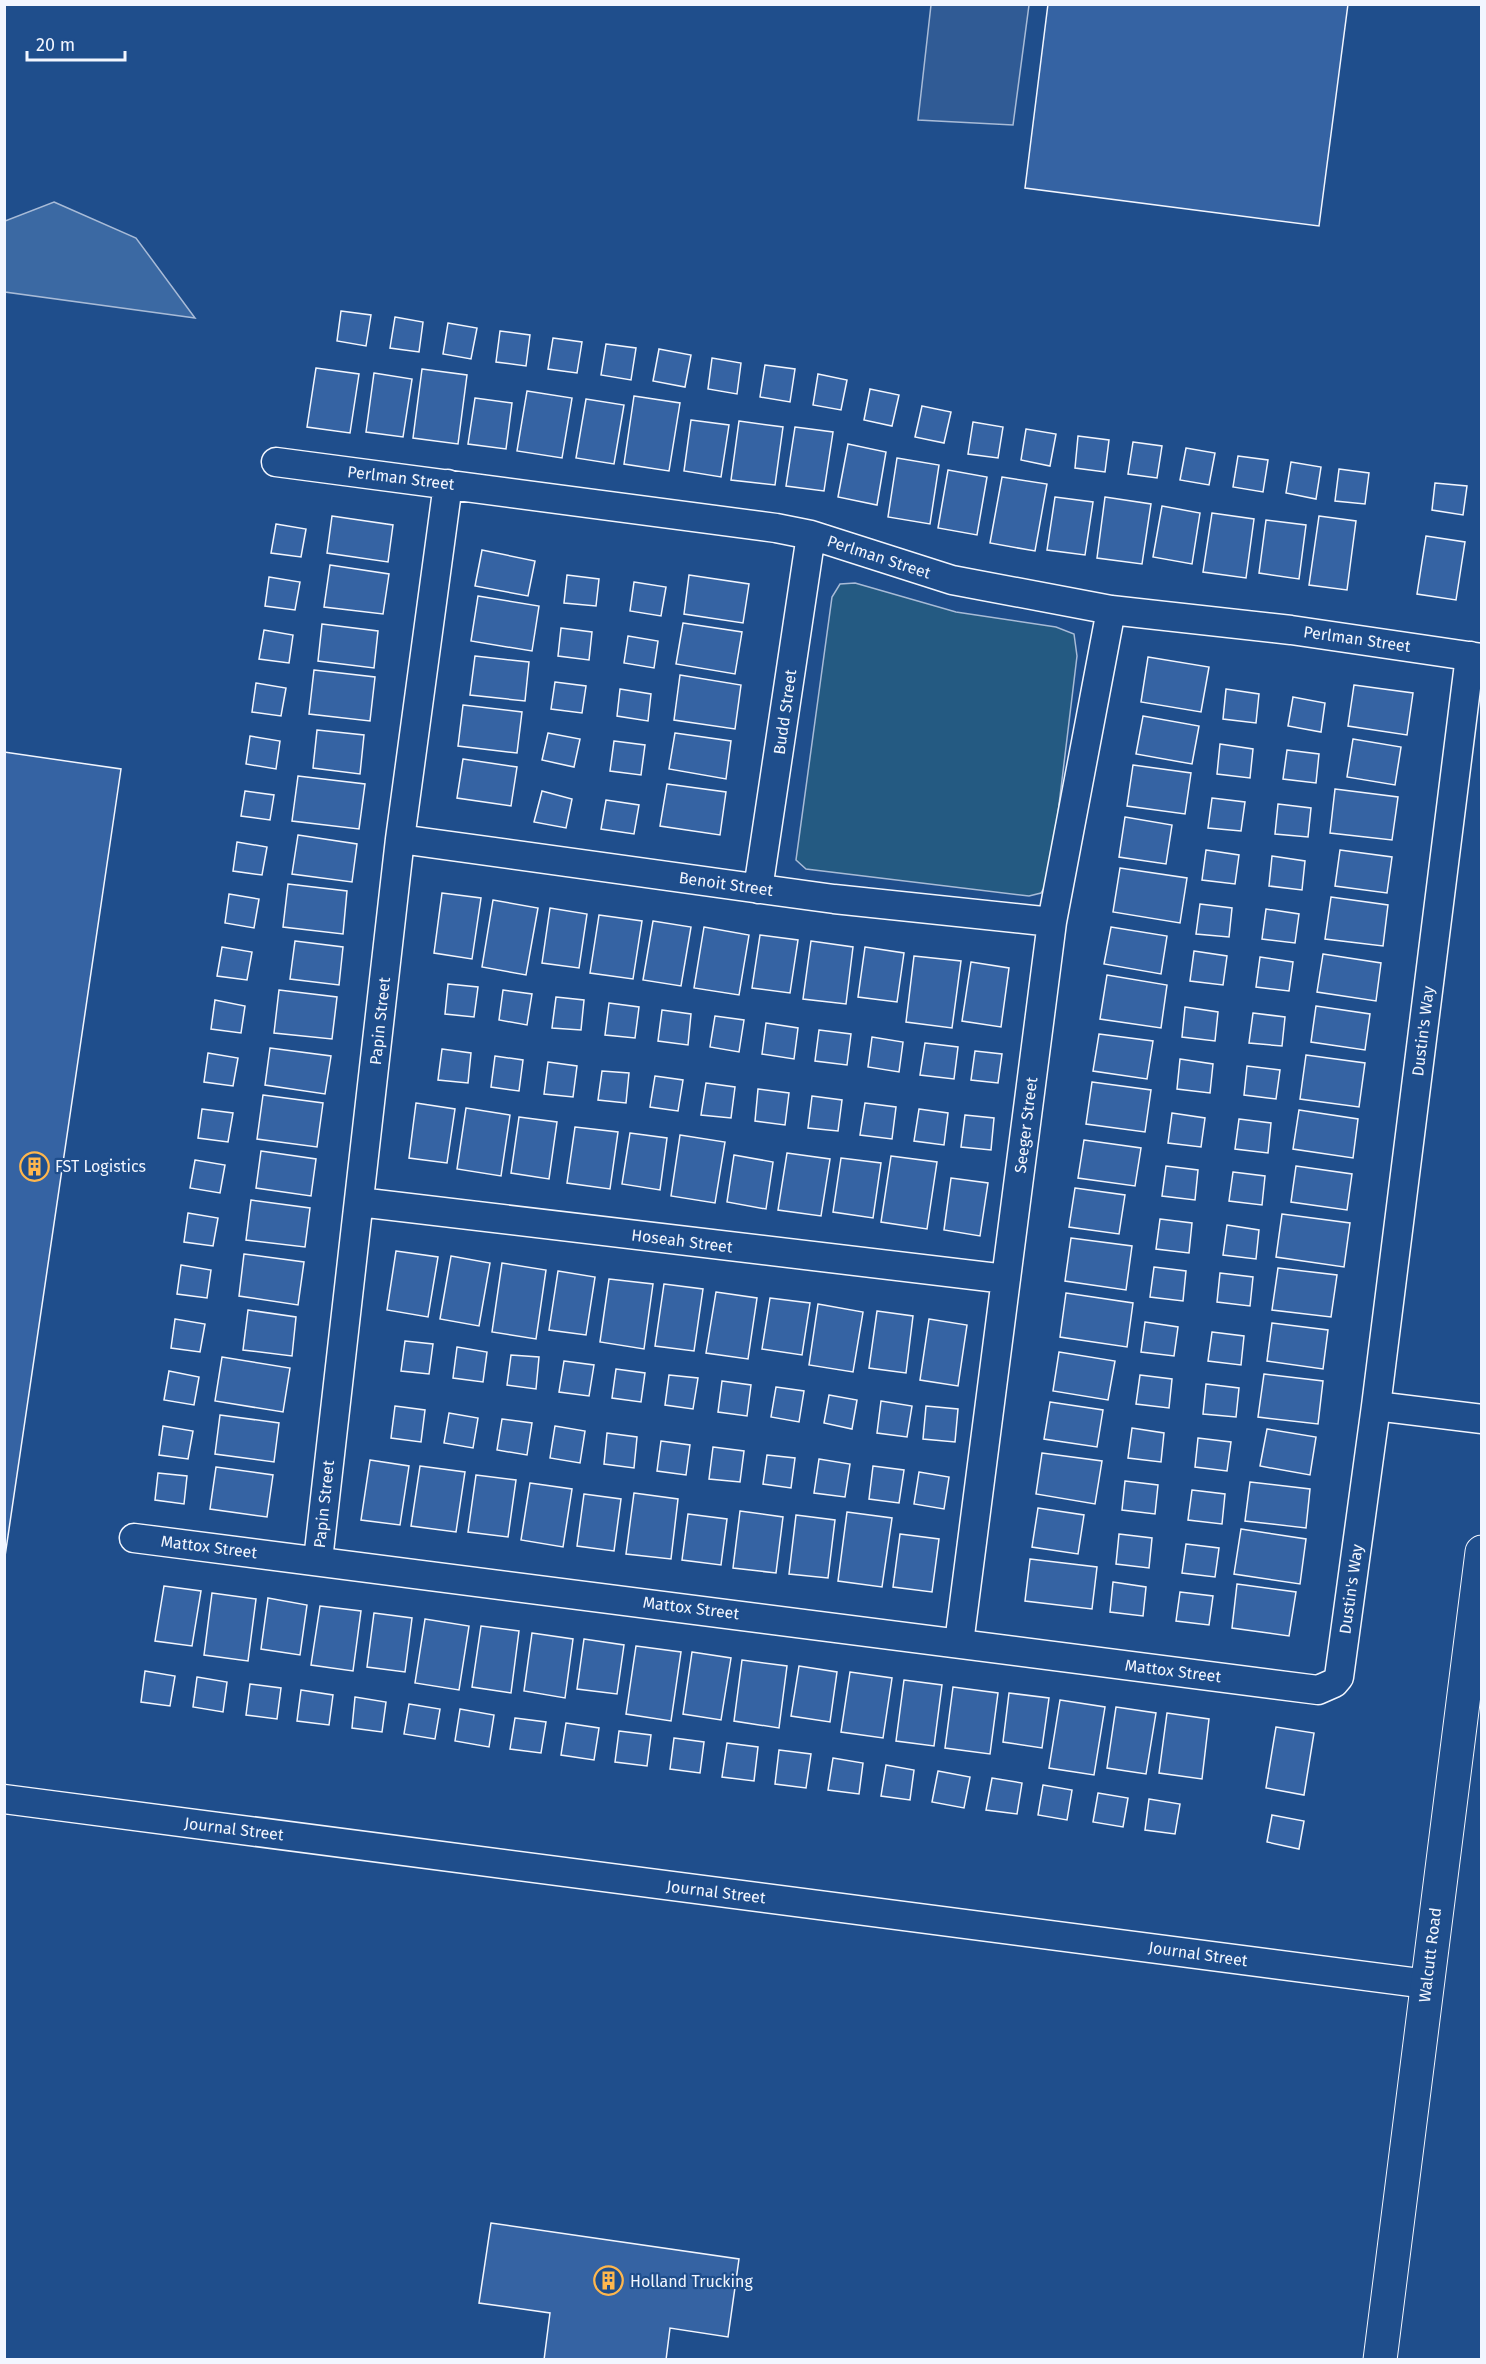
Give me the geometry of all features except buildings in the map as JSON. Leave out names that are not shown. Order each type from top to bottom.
[{"type":"street","name":"Perlman Street","points":[[276,462],[776,528],[811,535],[952,580],[1111,610],[1291,630],[1476,657]]},
{"type":"street","name":"Papin Street","points":[[318,1560],[400,839],[448,484]]},
{"type":"street","name":"Budd Street","points":[[758,889],[811,535]]},
{"type":"street","name":"Seeger Street","points":[[959,1643],[1052,922],[1111,610]]},
{"type":"street","name":"Dustin's Way","points":[[1247,1680],[1318,1690],[1334,1683],[1339,1677],[1476,657]]},
{"type":"street","name":"Benoit Street","points":[[400,839],[834,899],[1052,922]]},
{"type":"street","name":"Hoseah Street","points":[[359,1202],[1006,1279]]},
{"type":"street","points":[[1376,1406],[1482,1419]]},
{"type":"street","name":"Mattox Street","points":[[134,1538],[1247,1680]]},
{"type":"street","name":"Walcutt Road","points":[[1380,2360],[1482,1552]]},
{"type":"street","name":"Journal Street","points":[[4,1799],[1426,1984]]},
{"type":"shaded area","points":[[931,5],[1029,5],[1013,125],[918,120]]},
{"type":"shaded area","points":[[54,202],[136,238],[195,318],[5,292],[5,221]]},
{"type":"shaded area","points":[[855,583],[956,612],[1056,627],[1074,634],[1077,656],[1050,879],[1041,893],[1029,896],[806,869],[796,860],[832,597],[840,584]]},
{"type":"place","name":"FST Logistics","points":[[34,1166]]},
{"type":"place","name":"Holland Trucking","points":[[609,2281]]}]
